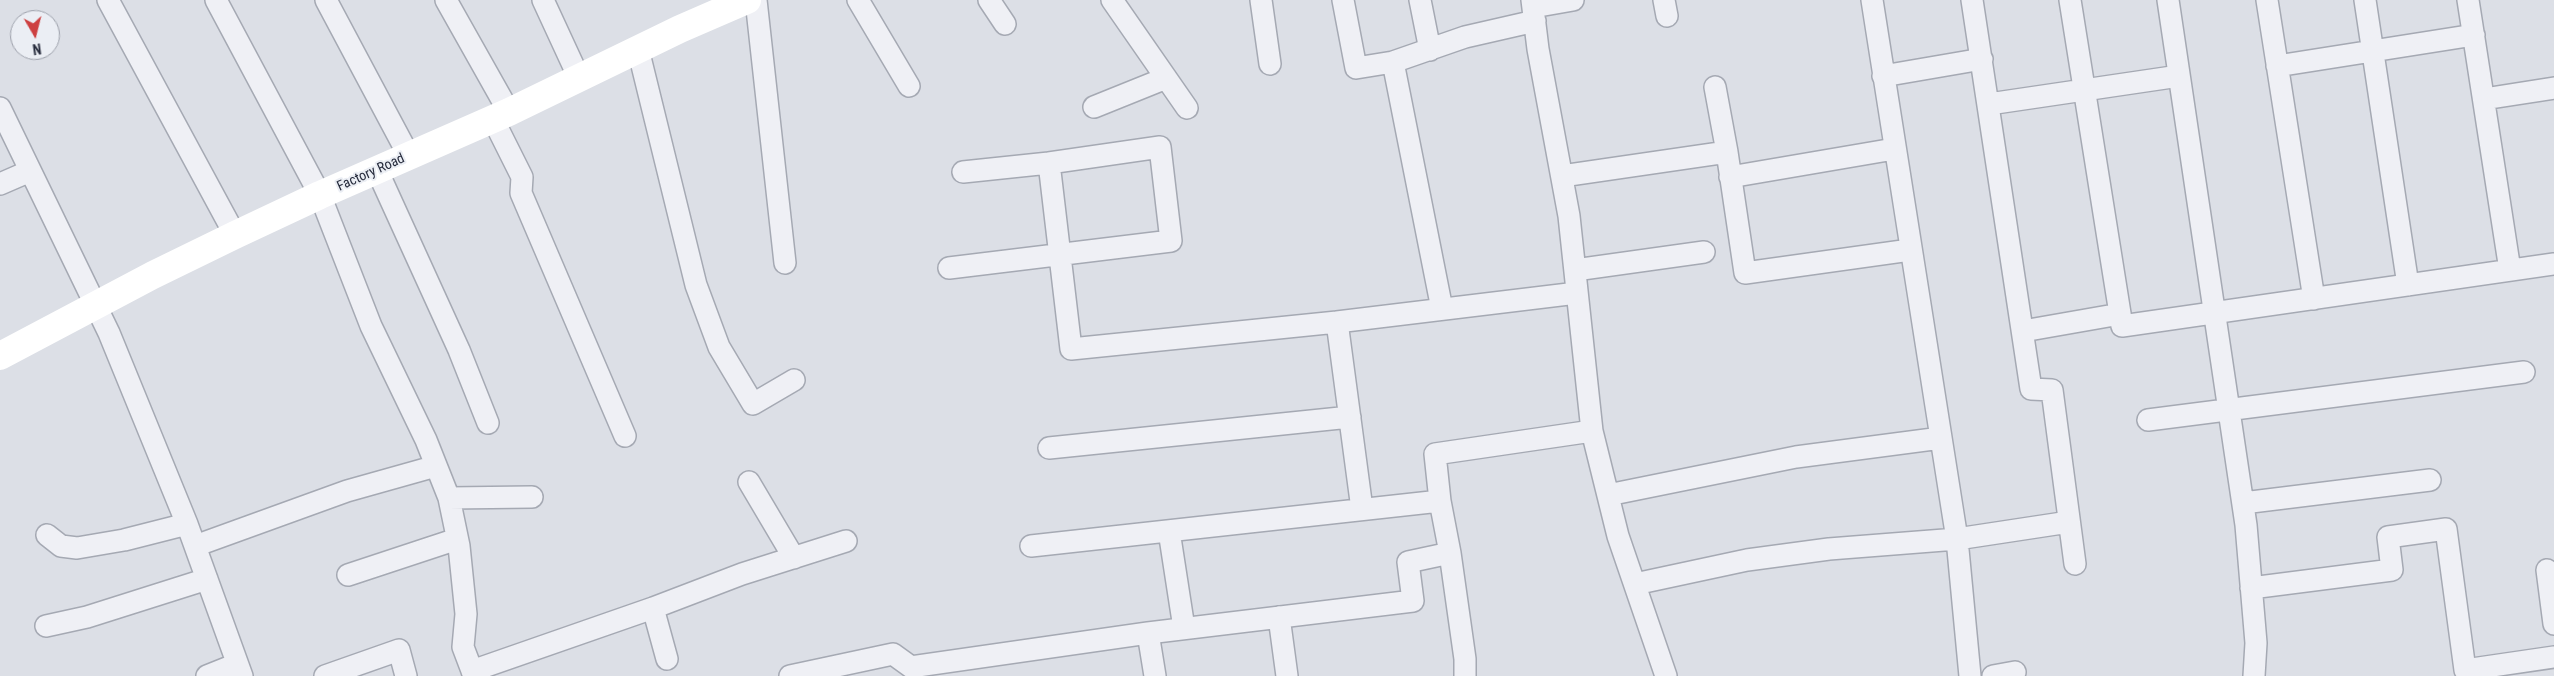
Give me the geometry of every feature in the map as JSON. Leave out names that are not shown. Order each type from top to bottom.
[{"type":"main road","name":"Factory Road","points":[[0,356],[153,275],[236,235],[320,195],[501,116],[747,0]]},
{"type":"street","points":[[108,0],[236,235]]},
{"type":"street","points":[[216,0],[320,195],[371,326],[449,498],[457,539],[466,614],[463,647],[473,674],[742,574],[846,541]]},
{"type":"street","points":[[326,0],[409,156]]},
{"type":"street","points":[[446,0],[501,116],[522,177],[521,193],[625,436]]},
{"type":"street","points":[[543,0],[579,78]]},
{"type":"street","points":[[756,0],[785,263]]},
{"type":"street","points":[[858,0],[909,86]]},
{"type":"street","points":[[989,0],[1006,24]]},
{"type":"street","points":[[1112,0],[1187,108]]},
{"type":"street","points":[[1260,0],[1270,64]]},
{"type":"street","points":[[1343,0],[1356,68],[1394,62],[1465,37],[1533,9],[1573,0]]},
{"type":"street","points":[[1420,0],[1430,50]]},
{"type":"street","points":[[1872,0],[1957,539],[1970,676]]},
{"type":"street","points":[[1972,0],[2032,389],[2052,390],[2075,564]]},
{"type":"street","points":[[2070,0],[2122,326],[2554,264]]},
{"type":"street","points":[[2168,0],[2242,503],[2256,643],[2254,676]]},
{"type":"street","points":[[2267,0],[2314,299]]},
{"type":"street","points":[[2365,0],[2408,285]]},
{"type":"street","points":[[2468,0],[2510,270]]},
{"type":"street","points":[[1533,9],[1562,176],[1575,270],[1592,431],[1618,536],[1666,676]]},
{"type":"street","points":[[2277,66],[2474,35]]},
{"type":"street","points":[[638,50],[696,285],[719,346],[753,404],[794,380]]},
{"type":"street","points":[[1883,76],[1982,59]]},
{"type":"street","points":[[1394,62],[1442,309]]},
{"type":"street","points":[[1989,104],[2179,76]]},
{"type":"street","points":[[1094,107],[1166,78]]},
{"type":"street","points":[[1715,87],[1745,273],[1910,250]]},
{"type":"street","points":[[2484,99],[2554,88]]},
{"type":"street","points":[[0,108],[109,333],[195,546],[240,670],[207,676]]},
{"type":"street","points":[[949,268],[1171,241],[1160,147],[1048,163],[963,172]]},
{"type":"street","points":[[1730,177],[1894,149]]},
{"type":"street","points":[[1562,176],[1727,152]]},
{"type":"street","points":[[1048,163],[1071,349],[1337,322],[1577,293]]},
{"type":"street","points":[[377,170],[459,350],[488,423]]},
{"type":"street","points":[[0,184],[30,172]]},
{"type":"street","points":[[1575,270],[1704,252]]},
{"type":"street","points":[[2023,331],[2120,314]]},
{"type":"street","points":[[1337,322],[1362,509]]},
{"type":"street","points":[[2148,420],[2524,372]]},
{"type":"street","points":[[1049,448],[1350,417]]},
{"type":"street","points":[[1465,676],[1465,658],[1450,553],[1440,501],[1435,454],[1592,431]]},
{"type":"street","points":[[1608,495],[1796,457],[1941,438]]},
{"type":"street","points":[[195,546],[347,491],[436,466]]},
{"type":"street","points":[[2242,503],[2430,480]]},
{"type":"street","points":[[749,482],[794,558]]},
{"type":"street","points":[[449,498],[532,497]]},
{"type":"street","points":[[1031,546],[1440,501]]},
{"type":"street","points":[[1635,584],[1747,560],[1830,549],[1957,539],[2069,522]]},
{"type":"street","points":[[47,536],[61,546],[77,548],[124,540],[186,524]]},
{"type":"street","points":[[2252,588],[2392,570],[2388,537],[2446,529],[2465,670],[2554,657]]},
{"type":"street","points":[[1169,531],[1184,628]]},
{"type":"street","points":[[348,575],[457,539]]},
{"type":"street","points":[[795,675],[893,654],[911,667],[1184,628],[1413,601],[1408,562],[1450,553]]},
{"type":"street","points":[[2547,570],[2554,624]]},
{"type":"street","points":[[46,626],[87,618],[207,579]]},
{"type":"street","points":[[653,608],[667,659]]},
{"type":"street","points":[[1280,617],[1287,676]]},
{"type":"street","points":[[1148,633],[1154,676]]},
{"type":"street","points":[[325,676],[399,650],[406,676]]},
{"type":"street","points":[[1993,676],[2015,672]]}]
